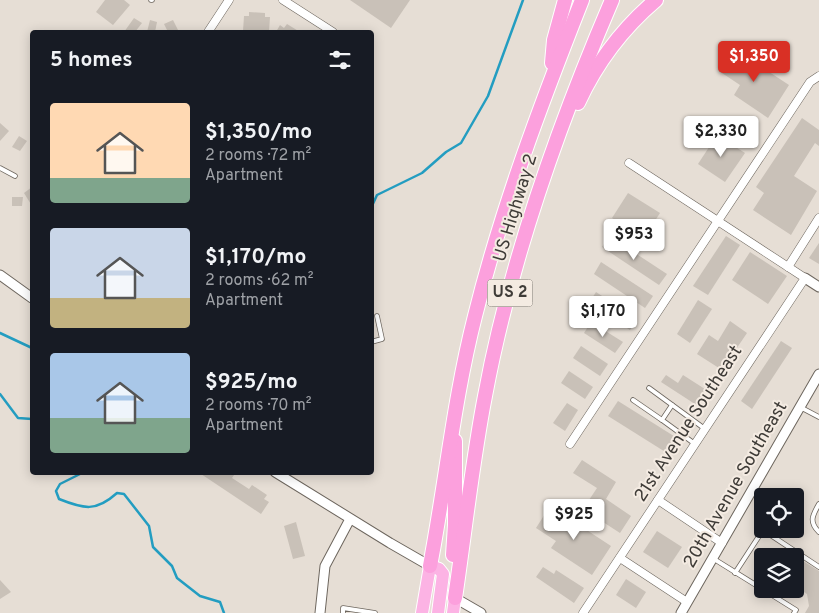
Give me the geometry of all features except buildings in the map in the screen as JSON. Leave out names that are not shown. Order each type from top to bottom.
[{"type":"highway","points":[[551,80],[554,40],[565,0]]},
{"type":"highway","name":"US Highway 2","points":[[422,613],[454,410],[474,316],[504,210],[582,0]]},
{"type":"highway","name":"US Highway 2","points":[[453,613],[485,394],[516,270],[568,107],[612,0]]},
{"type":"highway","points":[[546,172],[583,93],[598,68],[628,26],[656,0]]},
{"type":"highway","points":[[454,410],[455,525],[449,586],[450,594],[455,598]]},
{"type":"highway","points":[[430,566],[439,569],[443,574],[438,613]]},
{"type":"street","points":[[209,30],[229,0]]},
{"type":"street","points":[[283,0],[330,30]]},
{"type":"street","points":[[570,444],[810,82],[819,76]]},
{"type":"street","points":[[629,163],[819,288]]},
{"type":"street","points":[[788,267],[819,218]]},
{"type":"street","points":[[0,275],[30,297]]},
{"type":"street","name":"21st Avenue Southeast","points":[[583,613],[805,278]]},
{"type":"street","name":"20th Avenue Southeast","points":[[680,613],[819,374]]},
{"type":"street","points":[[279,475],[430,566]]},
{"type":"street","points":[[658,500],[722,543]]},
{"type":"street","points":[[320,613],[325,566],[350,519]]},
{"type":"street","points":[[620,558],[687,602]]},
{"type":"street","points":[[455,598],[481,613]]},
{"type":"lane","points":[[0,168],[15,176]]},
{"type":"lane","points":[[374,341],[382,339],[377,316]]},
{"type":"lane","points":[[649,388],[705,429]]},
{"type":"lane","points":[[633,400],[695,444]]},
{"type":"lane","points":[[662,420],[672,405]]},
{"type":"lane","points":[[800,407],[819,417]]},
{"type":"lane","points":[[819,504],[812,519],[812,525],[819,532]]},
{"type":"lane","points":[[735,573],[763,530],[819,567]]},
{"type":"lane","points":[[712,558],[796,610],[794,613]]},
{"type":"lane","points":[[343,613],[344,608],[375,613]]},
{"type":"waterway","points":[[374,202],[377,195],[422,173],[446,152],[461,143],[488,96],[523,0]]},
{"type":"waterway","points":[[0,333],[30,347]]},
{"type":"waterway","points":[[0,394],[18,418],[30,419]]},
{"type":"waterway","points":[[78,475],[60,484],[56,491],[59,499],[83,507],[90,507],[103,503],[117,493],[124,494],[149,526],[153,547],[172,566],[177,578],[200,596],[220,602],[224,613]]}]
